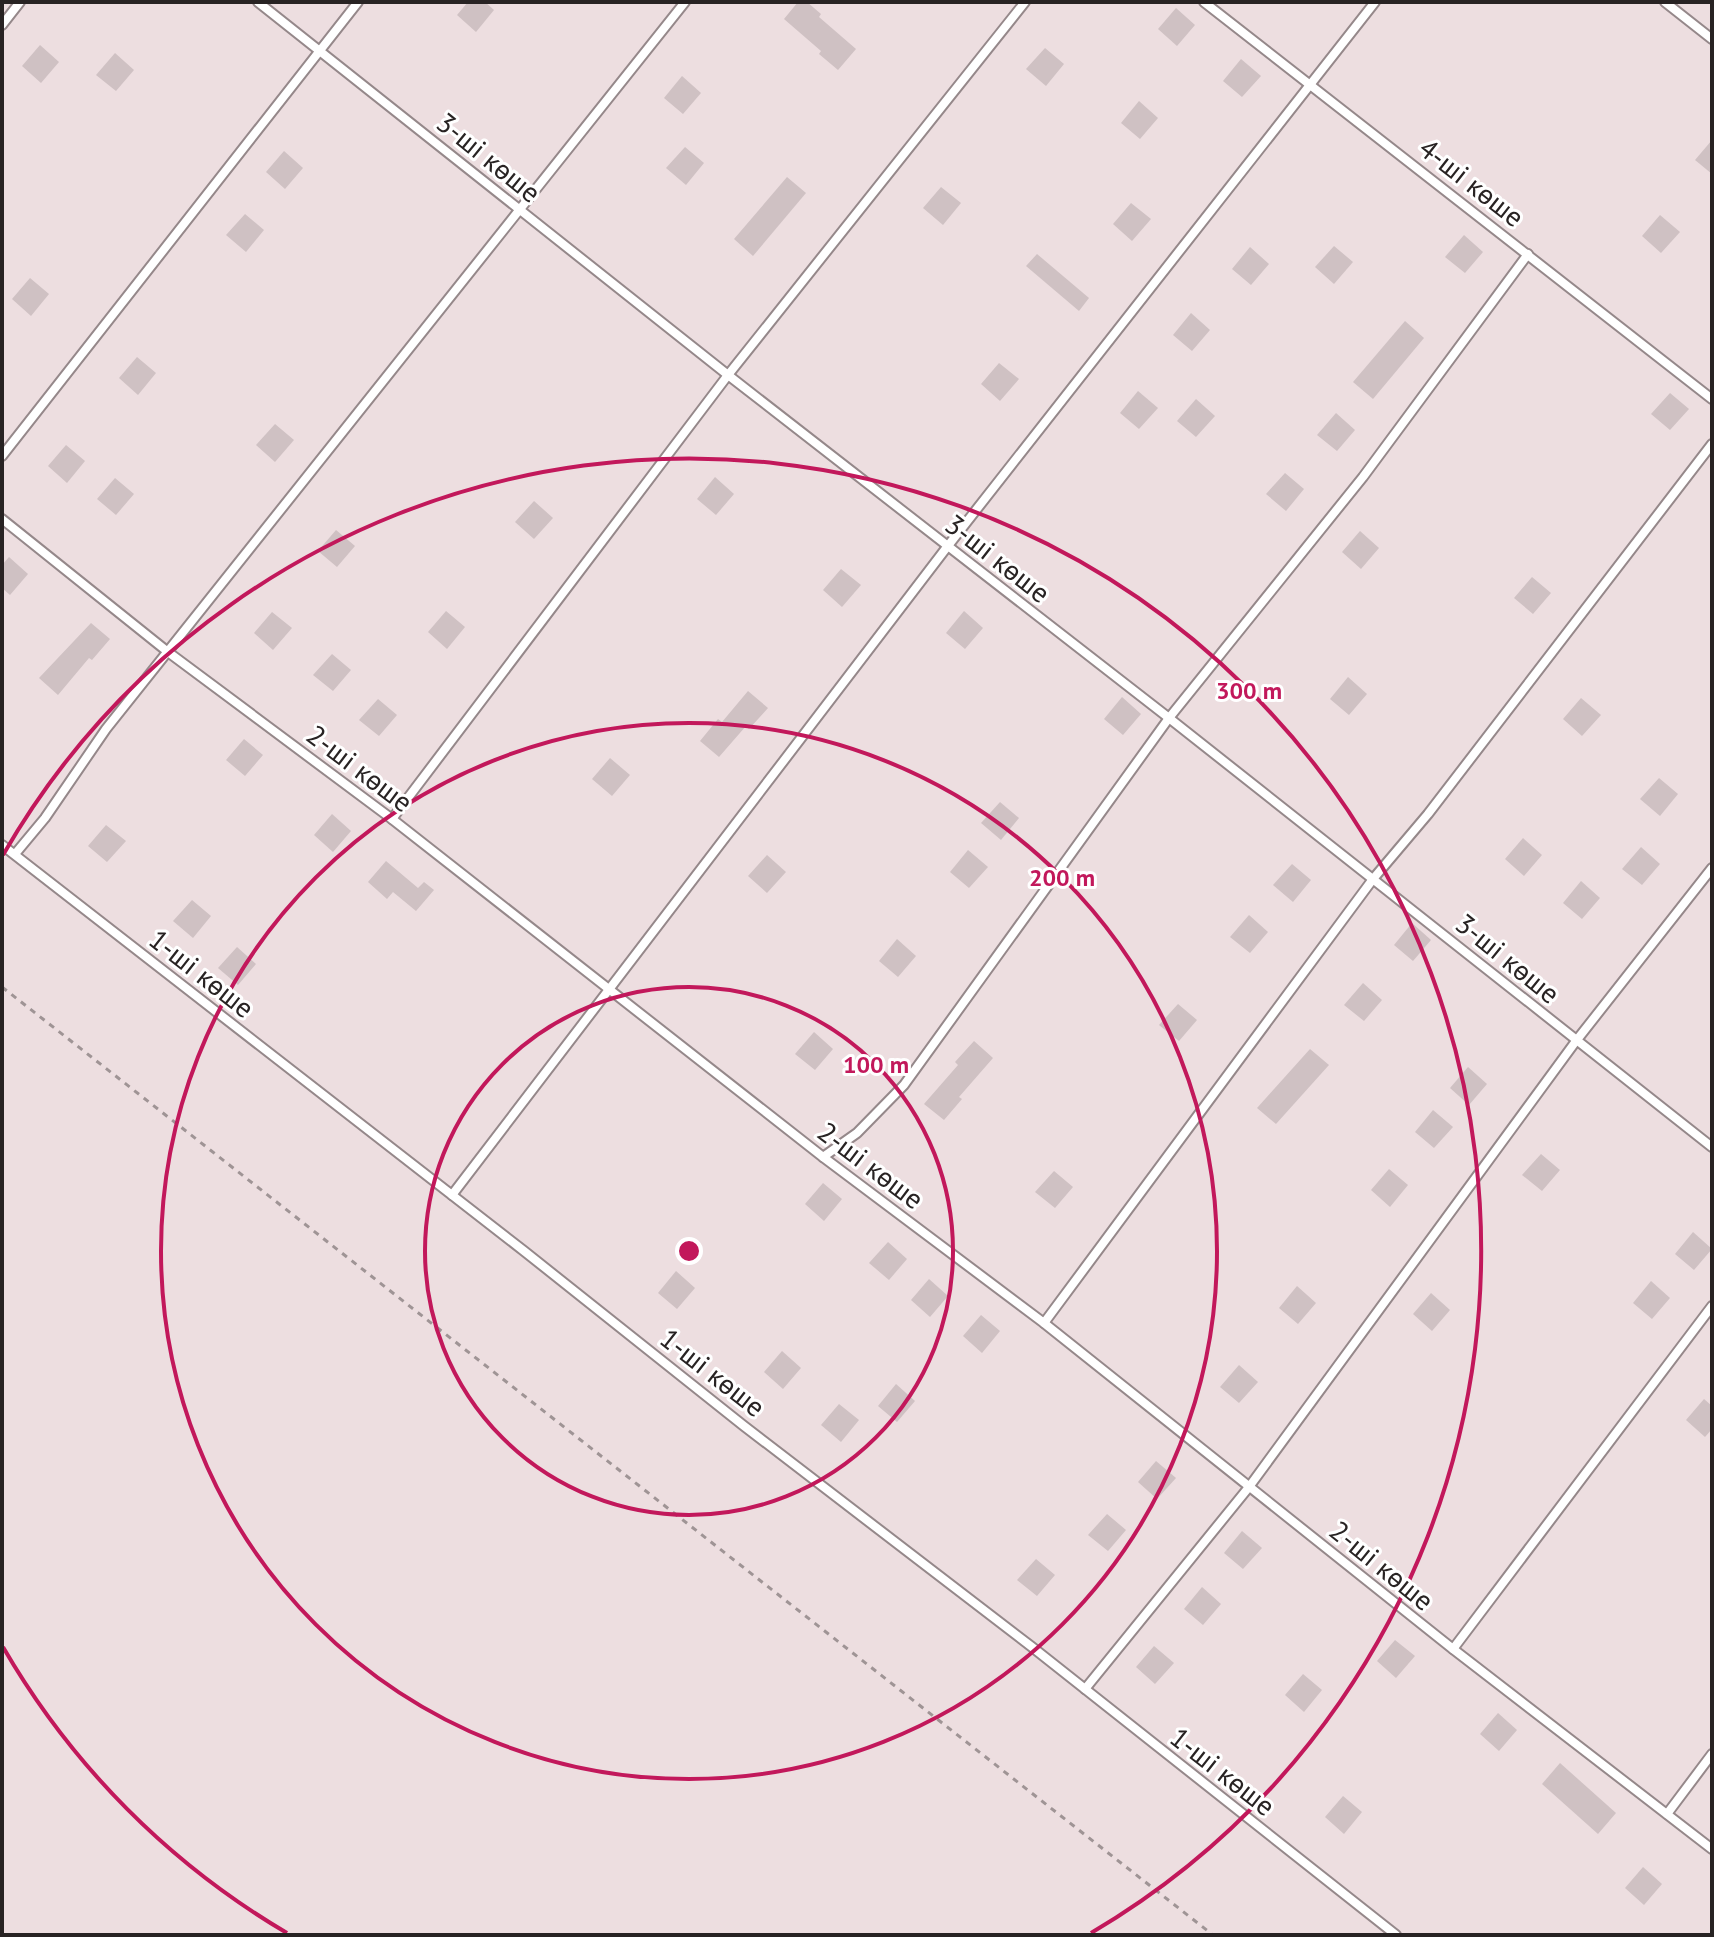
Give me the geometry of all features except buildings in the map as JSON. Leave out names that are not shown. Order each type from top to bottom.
[{"type":"lane","points":[[2,25],[20,2]]},
{"type":"lane","name":"3-ші көше","points":[[258,2],[1712,1147]]},
{"type":"lane","points":[[2,456],[358,2]]},
{"type":"lane","points":[[15,854],[45,818],[106,729],[685,2]]},
{"type":"lane","points":[[392,819],[728,375],[1025,2]]},
{"type":"lane","name":"4-ші көше","points":[[1204,2],[1712,399]]},
{"type":"lane","points":[[452,1195],[947,547],[1375,2]]},
{"type":"lane","points":[[1665,2],[1712,39]]},
{"type":"lane","points":[[823,1157],[857,1133],[904,1085],[1169,718],[1363,477],[1528,254]]},
{"type":"lane","points":[[1044,1323],[1373,879],[1428,814],[1712,444]]},
{"type":"lane","name":"2-ші көше","points":[[2,519],[168,652],[392,819],[823,1157],[1044,1323],[1453,1649],[1712,1849]]},
{"type":"lane","name":"1-ші көше","points":[[2,845],[1396,1935]]},
{"type":"lane","points":[[1085,1689],[1249,1487],[1576,1041],[1712,868]]},
{"type":"lane","points":[[1453,1649],[1712,1306]]},
{"type":"lane","points":[[1667,1814],[1712,1754]]},
{"type":"path","points":[[2,987],[1213,1935]]}]
